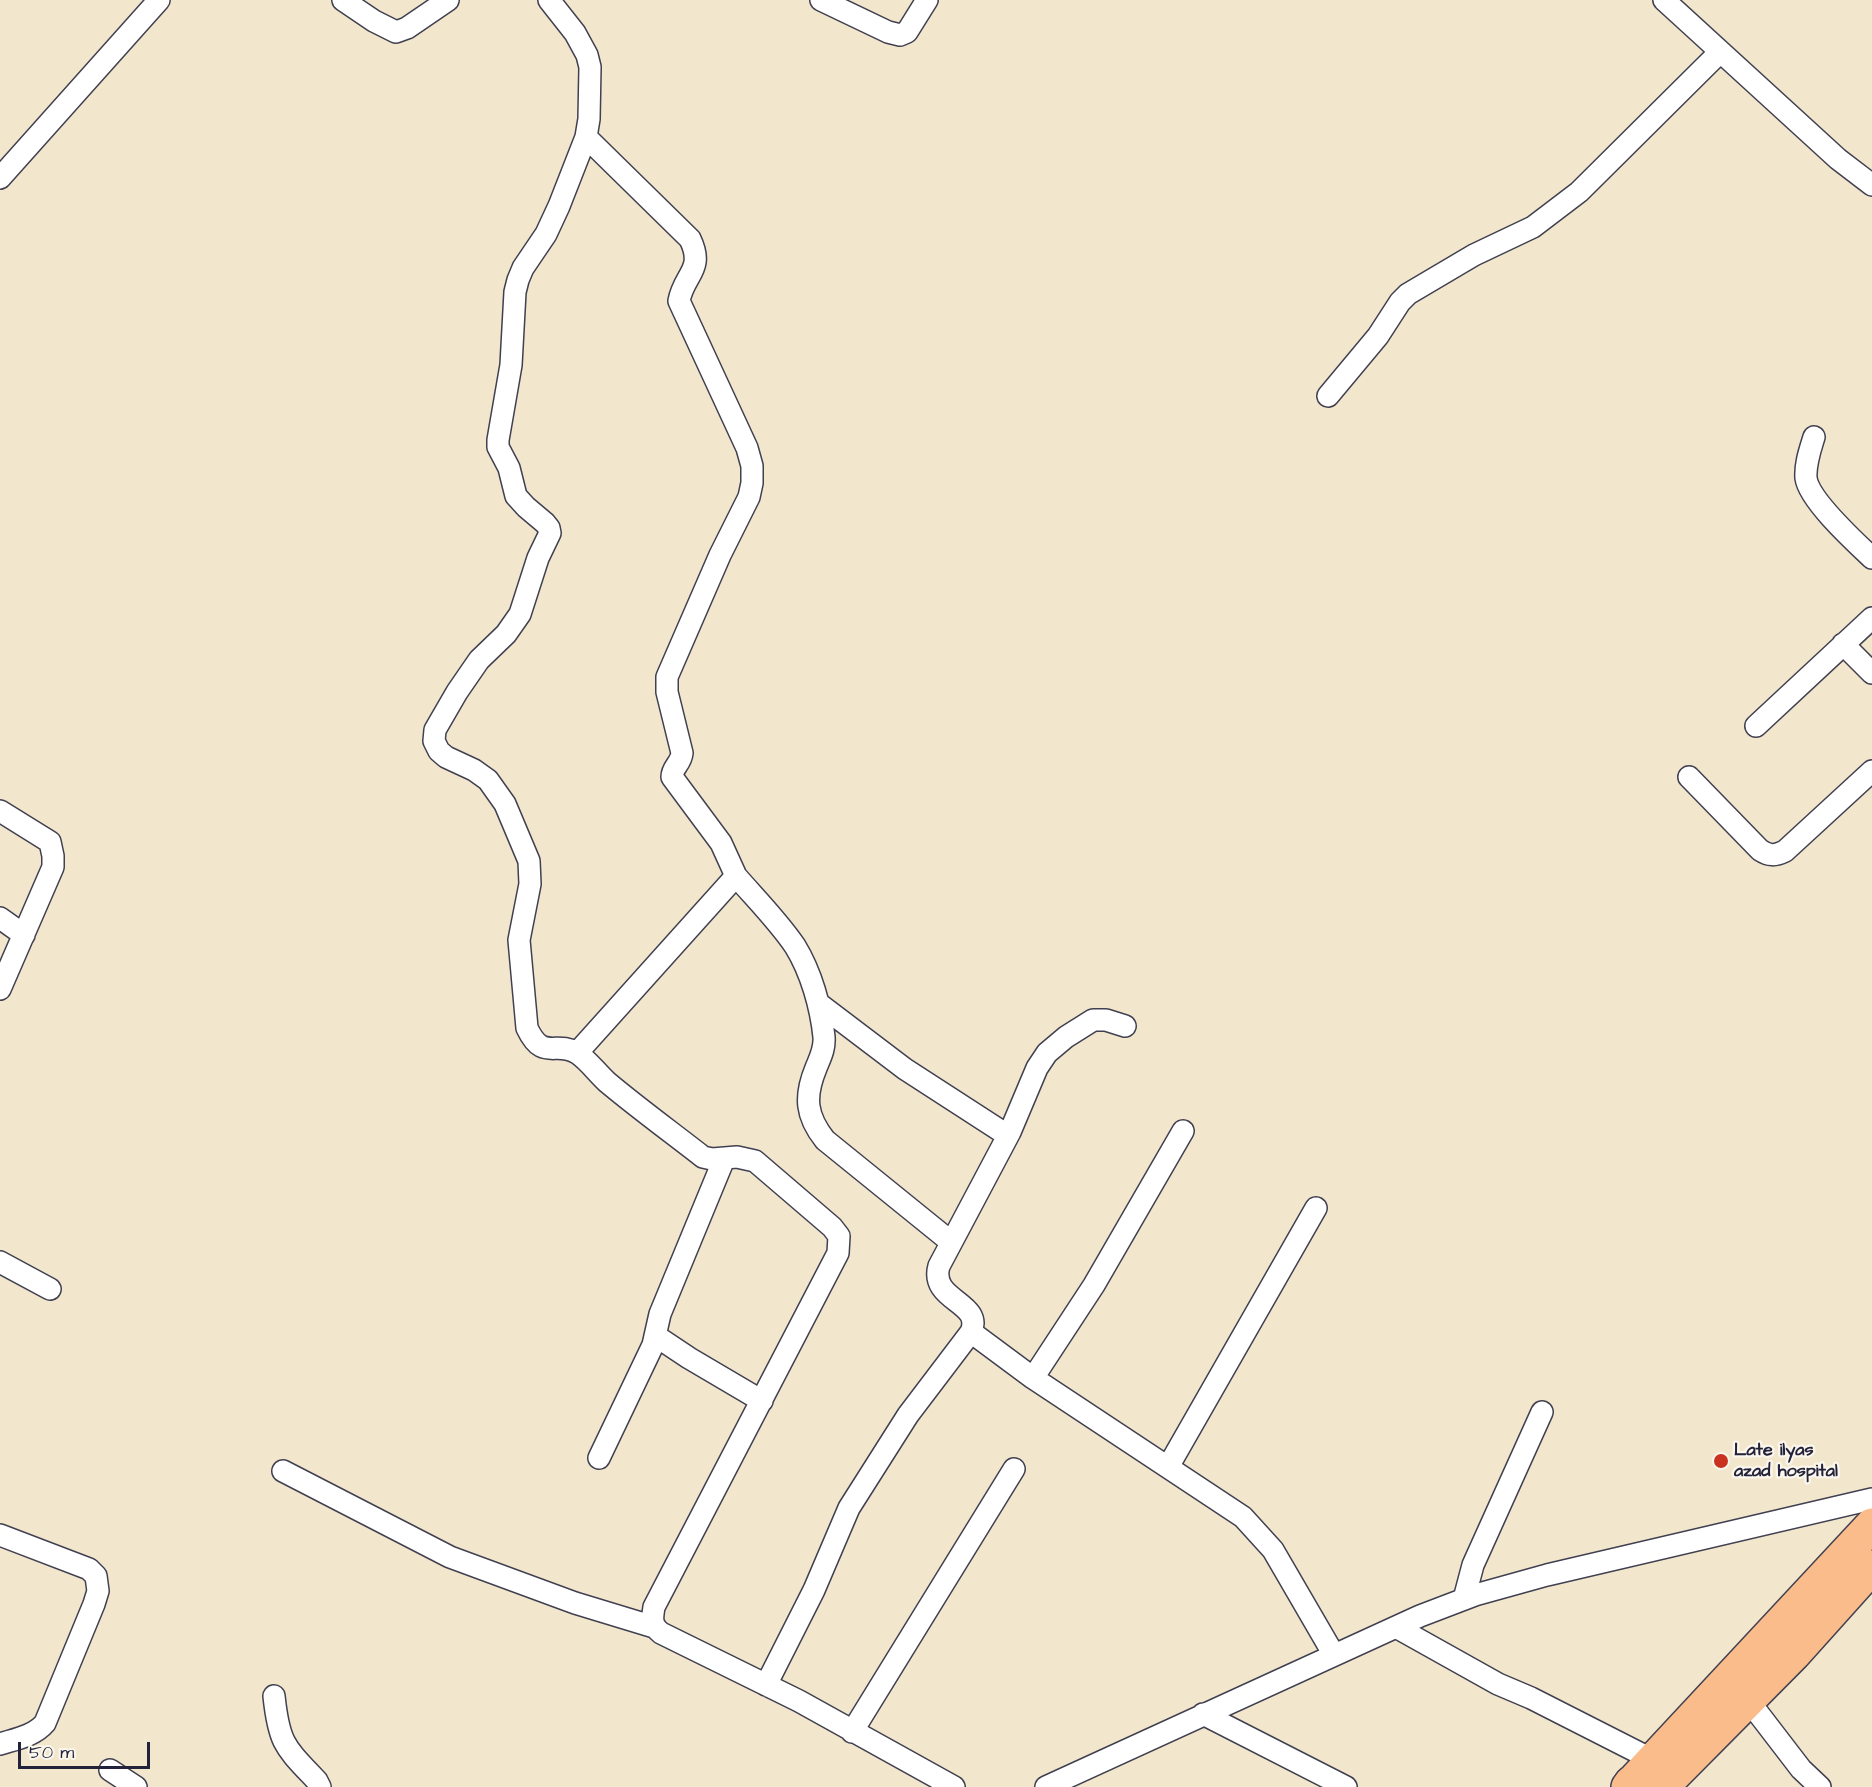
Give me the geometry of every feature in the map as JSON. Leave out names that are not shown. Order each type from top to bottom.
[{"type":"main road","points":[[1642,1781],[1872,1525]]},
{"type":"main road","points":[[1642,1781],[1748,1700],[1794,1654],[1872,1567]]},
{"type":"street","points":[[0,178],[159,0]]},
{"type":"street","points":[[343,0],[374,21],[396,32],[408,28],[448,0]]},
{"type":"street","points":[[549,0],[575,33],[587,55],[590,67],[589,119],[586,136],[552,222],[518,280],[515,292],[511,365],[498,434],[498,447],[509,468],[516,496],[545,523],[550,533],[538,558],[520,614],[506,634],[479,660],[457,692],[435,730],[434,741],[446,758],[474,770],[488,780],[505,804],[529,861],[530,884],[519,940],[527,1028],[532,1038],[539,1046],[577,1053],[606,1081],[703,1157],[711,1159],[737,1157],[755,1161],[832,1227],[839,1236],[838,1253],[654,1607],[652,1619],[654,1627]]},
{"type":"street","points":[[821,0],[888,32],[900,35],[907,32],[927,0]]},
{"type":"street","points":[[1664,0],[1838,159],[1872,186]]},
{"type":"street","points":[[1328,396],[1378,336],[1400,302],[1408,294],[1474,255],[1533,227],[1556,212],[1720,52]]},
{"type":"street","points":[[586,136],[690,239],[696,251],[696,262],[679,301],[747,448],[752,466],[749,497],[720,555],[667,676],[667,692],[682,753],[681,761],[673,769],[672,777],[721,843],[736,876],[796,948],[808,974],[818,1003],[824,1038],[824,1047],[809,1096],[809,1110],[814,1126],[825,1140],[951,1242]]},
{"type":"street","points":[[1814,437],[1808,457],[1806,478],[1809,488],[1817,501],[1872,558]]},
{"type":"street","points":[[1756,726],[1872,618]]},
{"type":"street","points":[[1843,644],[1872,673]]},
{"type":"street","points":[[1689,777],[1760,850],[1767,855],[1776,856],[1785,851],[1872,771]]},
{"type":"street","points":[[0,811],[50,842],[53,856],[53,867],[14,946],[0,989]]},
{"type":"street","points":[[577,1053],[736,876]]},
{"type":"street","points":[[0,918],[14,946]]},
{"type":"street","points":[[818,1003],[905,1069],[1007,1135]]},
{"type":"street","points":[[766,1685],[814,1590],[849,1508],[908,1415],[971,1332],[974,1324],[972,1318],[966,1309],[939,1285],[936,1276],[951,1242],[1007,1135],[1037,1068],[1047,1053],[1066,1037],[1093,1020],[1106,1020],[1125,1026]]},
{"type":"street","points":[[1033,1378],[1094,1285],[1183,1131]]},
{"type":"street","points":[[599,1458],[653,1345],[660,1314],[723,1158]]},
{"type":"street","points":[[1168,1467],[1316,1208]]},
{"type":"street","points":[[0,1262],[50,1289]]},
{"type":"street","points":[[971,1332],[1033,1378],[1243,1517],[1273,1550],[1334,1655]]},
{"type":"street","points":[[656,1336],[762,1401]]},
{"type":"street","points":[[1464,1599],[1473,1565],[1542,1412]]},
{"type":"street","points":[[852,1732],[1014,1469]]},
{"type":"street","points":[[284,1471],[450,1557],[575,1603],[654,1627],[661,1634],[766,1685],[954,1787]]},
{"type":"street","points":[[1046,1787],[1420,1616],[1464,1599],[1548,1575],[1872,1499]]},
{"type":"street","points":[[0,1535],[89,1569],[96,1576],[98,1591],[45,1723],[40,1730],[30,1735],[0,1744]]},
{"type":"street","points":[[1396,1627],[1498,1684],[1531,1698],[1642,1781]]},
{"type":"street","points":[[274,1696],[277,1726],[284,1745],[320,1787]]},
{"type":"street","points":[[1748,1700],[1801,1769],[1820,1787]]},
{"type":"street","points":[[1203,1714],[1346,1787]]},
{"type":"street","points":[[110,1770],[136,1787]]},
{"type":"place","name":"Late ilyas azad hospital","points":[[1721,1461]]}]
